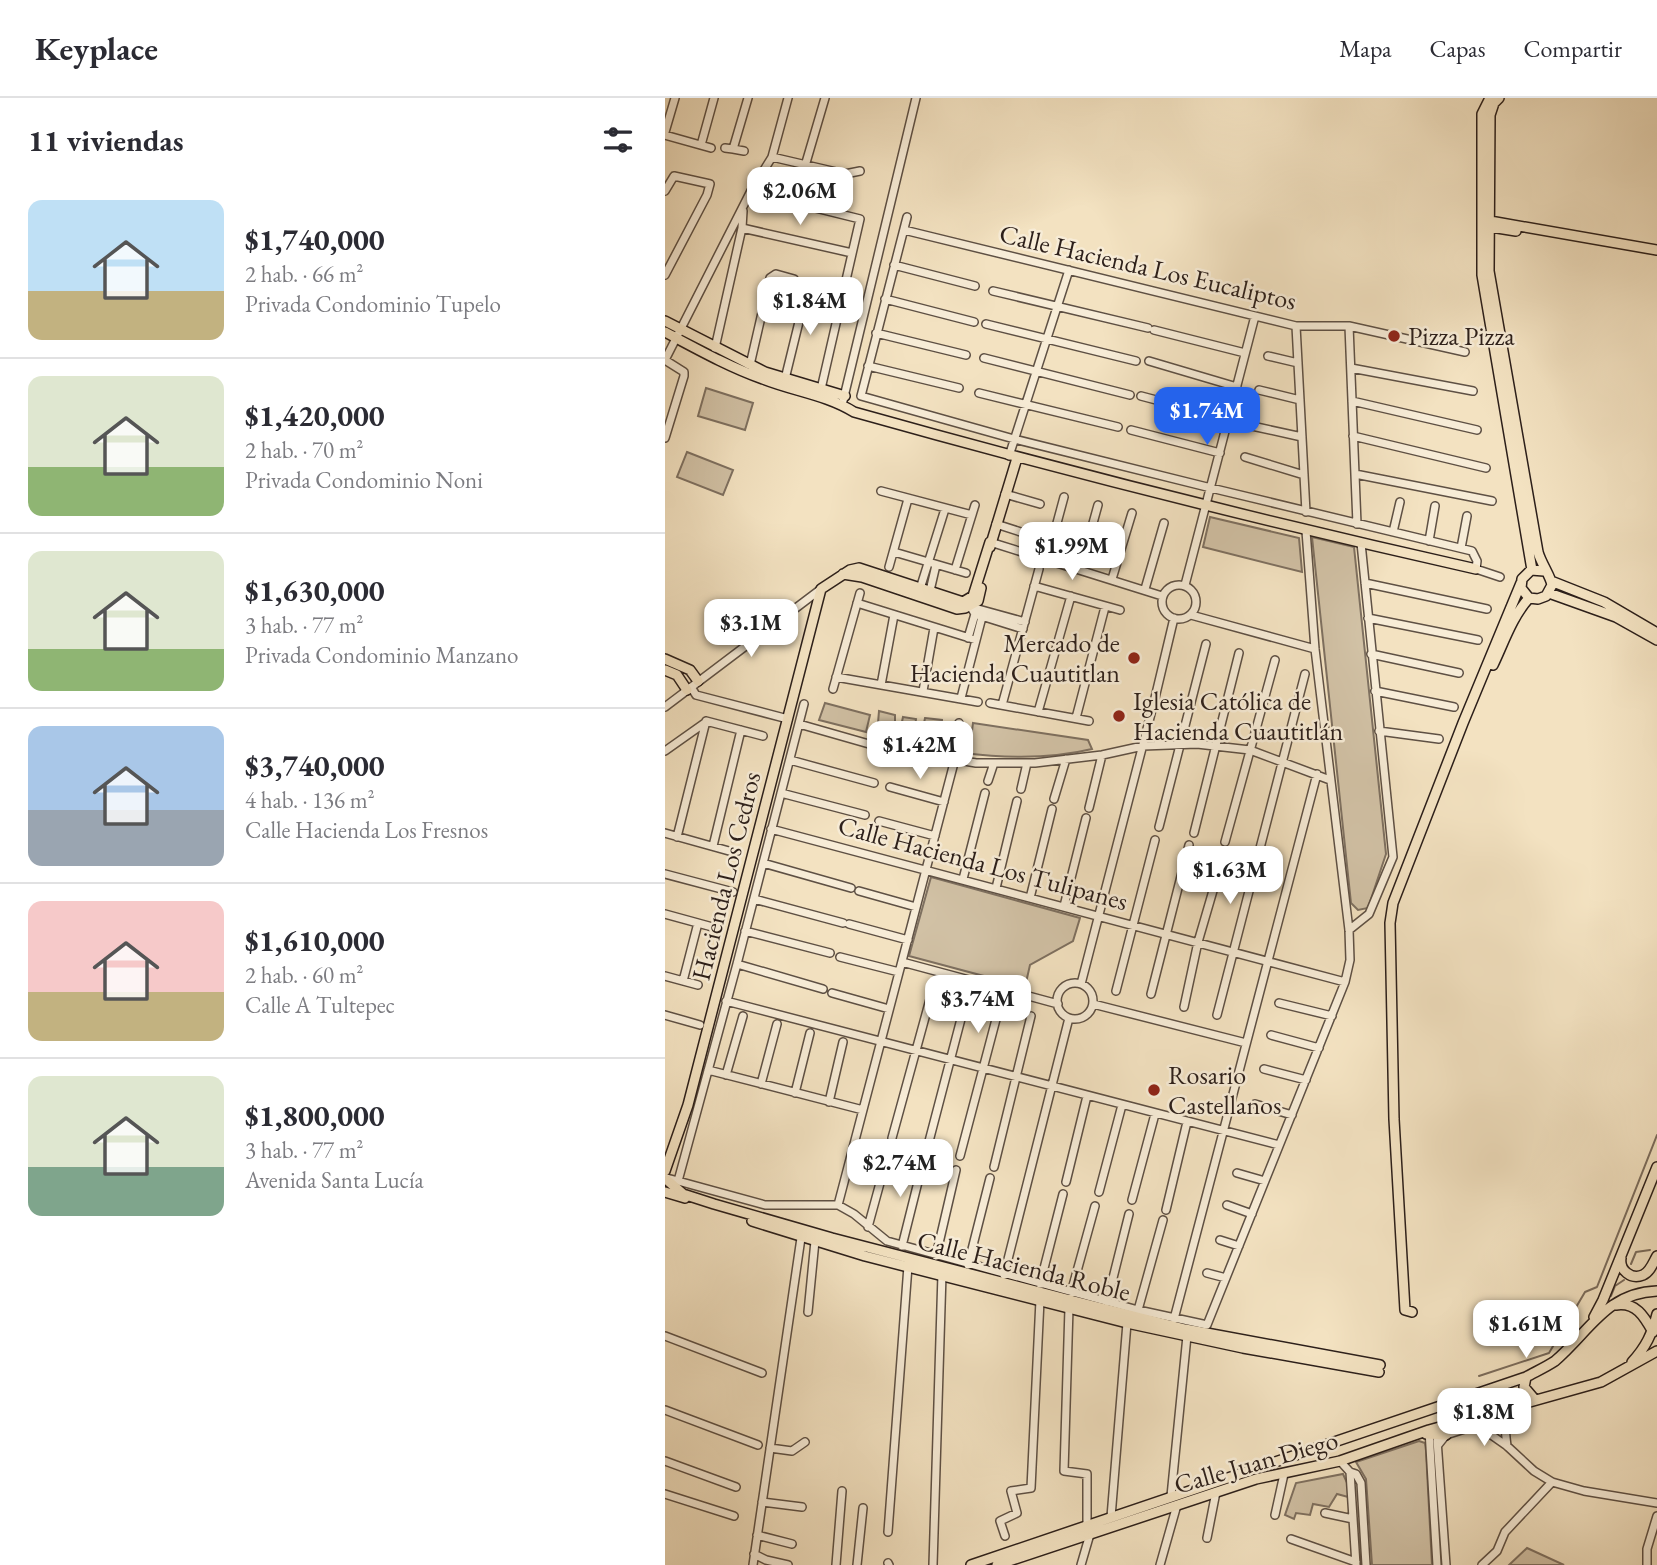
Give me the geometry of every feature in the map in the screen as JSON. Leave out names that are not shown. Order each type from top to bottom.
[{"type":"main road","points":[[1490,98],[1482,114],[1482,275],[1532,570]]},
{"type":"main road","points":[[1499,98],[1490,115],[1489,271],[1538,552],[1544,571],[1551,581],[1604,602],[1657,633]]},
{"type":"main road","points":[[1490,224],[1657,253]]},
{"type":"main road","points":[[665,321],[678,334],[763,380],[844,400]]},
{"type":"main road","points":[[665,332],[716,348],[750,365],[821,390],[844,400],[854,412],[1205,507],[1476,569]]},
{"type":"main road","points":[[821,589],[853,568],[859,568],[924,593],[958,601],[973,609],[973,596],[1005,494],[1013,457]]},
{"type":"main road","points":[[1529,598],[1520,607],[1512,622],[1466,724],[1397,904],[1394,923],[1405,1250],[1412,1312],[1407,1312],[1400,1250],[1395,1119],[1390,923],[1393,903],[1462,723],[1524,575],[1532,570],[1544,571]]},
{"type":"main road","points":[[1549,593],[1551,581]]},
{"type":"main road","points":[[1521,583],[1523,592],[1529,598],[1538,599],[1549,593],[1616,617],[1657,640]]},
{"type":"main road","name":"Hacienda Los Cedros","points":[[666,1177],[688,1105],[821,589]]},
{"type":"main road","points":[[665,659],[690,670],[692,686]]},
{"type":"main road","points":[[665,670],[692,686]]},
{"type":"main road","points":[[1590,1324],[1603,1300],[1657,1167]]},
{"type":"main road","name":"Calle Hacienda Roble","points":[[665,1192],[801,1238],[1069,1308],[1187,1336],[1379,1368],[1185,1329],[832,1238],[683,1194],[666,1177]]},
{"type":"main road","points":[[1622,1252],[1620,1264],[1623,1270],[1633,1276],[1649,1271],[1657,1256]]},
{"type":"main road","points":[[1590,1324],[1610,1306],[1639,1292],[1657,1292],[1657,1282]]},
{"type":"main road","points":[[1610,1306],[1624,1304],[1634,1307],[1643,1315],[1653,1332]]},
{"type":"main road","points":[[1623,1371],[1643,1350],[1653,1332],[1657,1314]]},
{"type":"main road","name":"Calle Juan Diego","points":[[997,1565],[1089,1530],[1111,1517],[1526,1377],[1552,1363],[1590,1324]]},
{"type":"main road","points":[[1436,1435],[1531,1401],[1601,1382],[1657,1351]]},
{"type":"main road","points":[[1526,1377],[1524,1387],[1531,1401]]},
{"type":"main road","name":"Calle Juan Diego","points":[[971,1565],[1256,1479],[1340,1461],[1417,1434],[1436,1435]]},
{"type":"main road","points":[[1304,1451],[1302,1461],[1307,1469]]},
{"type":"main road","points":[[1290,1456],[1297,1462],[1296,1472]]},
{"type":"street","points":[[675,98],[665,134],[711,148]]},
{"type":"street","points":[[701,145],[714,98]]},
{"type":"street","points":[[744,151],[729,148],[748,98]]},
{"type":"street","points":[[764,170],[772,157],[788,98]]},
{"type":"street","points":[[805,166],[825,98]]},
{"type":"street","points":[[844,400],[916,98]]},
{"type":"street","points":[[772,157],[845,174],[860,171]]},
{"type":"street","points":[[665,191],[674,176],[710,184],[707,195],[665,275]]},
{"type":"street","points":[[665,438],[684,372],[665,360],[757,179]]},
{"type":"street","points":[[751,192],[860,219],[821,390]]},
{"type":"street","points":[[716,348],[742,228],[743,211]]},
{"type":"street","points":[[907,217],[861,396],[1014,439],[1472,551],[1476,569],[1500,577]]},
{"type":"street","points":[[742,228],[852,253]]},
{"type":"street","name":"Calle Hacienda Los Eucaliptos","points":[[904,230],[1296,326],[1349,326],[1465,352]]},
{"type":"street","points":[[894,265],[975,286]]},
{"type":"street","points":[[1013,457],[1014,439],[1024,405],[1069,271]]},
{"type":"street","points":[[750,365],[770,278],[776,274],[794,279]]},
{"type":"street","points":[[785,379],[808,285],[814,282],[844,289]]},
{"type":"street","points":[[993,291],[1245,353]]},
{"type":"street","points":[[885,299],[974,322]]},
{"type":"street","points":[[1185,585],[1255,316]]},
{"type":"street","points":[[986,324],[1136,361]]},
{"type":"street","points":[[1296,326],[1306,512]]},
{"type":"street","points":[[1349,326],[1357,524]]},
{"type":"street","points":[[876,333],[966,355]]},
{"type":"street","points":[[1268,356],[1298,363]]},
{"type":"street","points":[[984,358],[1130,396]]},
{"type":"street","points":[[1149,361],[1237,387]]},
{"type":"street","points":[[868,366],[959,388]]},
{"type":"street","points":[[1351,368],[1473,391]]},
{"type":"street","points":[[1259,390],[1300,400]]},
{"type":"street","points":[[979,393],[1118,427]]},
{"type":"street","points":[[1141,396],[1228,419]]},
{"type":"street","points":[[1352,401],[1476,430]]},
{"type":"street","points":[[1252,426],[1302,437]]},
{"type":"street","points":[[1131,430],[1220,453]]},
{"type":"street","points":[[1353,436],[1486,468]]},
{"type":"street","points":[[1245,457],[1304,475]]},
{"type":"street","points":[[1355,474],[1492,501]]},
{"type":"street","points":[[881,491],[972,515]]},
{"type":"street","points":[[1005,494],[1040,504]]},
{"type":"street","points":[[1047,560],[1064,497]]},
{"type":"street","points":[[890,567],[908,499]]},
{"type":"street","points":[[1393,532],[1400,502]]},
{"type":"street","points":[[955,570],[975,505]]},
{"type":"street","points":[[1080,570],[1098,505]]},
{"type":"street","points":[[1429,541],[1435,506]]},
{"type":"street","points":[[924,593],[927,562],[944,509]]},
{"type":"street","points":[[1112,579],[1132,513]]},
{"type":"street","points":[[1461,548],[1468,516]]},
{"type":"street","points":[[1145,589],[1164,523]]},
{"type":"street","points":[[996,524],[1027,534]]},
{"type":"street","points":[[1207,1273],[1226,1278],[1332,1016],[1350,960],[1349,930],[1315,649],[1306,531]]},
{"type":"street","points":[[990,542],[1162,596]]},
{"type":"street","points":[[1349,930],[1369,914],[1393,857],[1361,543]]},
{"type":"street","points":[[894,552],[966,573]]},
{"type":"street","points":[[924,593],[936,565]]},
{"type":"street","points":[[1002,705],[1039,569]]},
{"type":"street","points":[[1364,583],[1487,608]]},
{"type":"street","points":[[1185,585],[1193,591],[1197,600],[1191,615],[1183,619],[1174,618],[1165,612],[1162,596],[1171,586],[1185,585]]},
{"type":"street","points":[[1034,586],[1120,610]]},
{"type":"street","points":[[665,707],[821,589]]},
{"type":"street","points":[[833,689],[860,593]]},
{"type":"street","points":[[1038,712],[1071,596]]},
{"type":"street","points":[[857,603],[972,639]]},
{"type":"street","points":[[1076,718],[1105,607]]},
{"type":"street","points":[[973,609],[1024,625]]},
{"type":"street","points":[[973,609],[993,617]]},
{"type":"street","points":[[961,698],[972,639],[973,609]]},
{"type":"street","points":[[881,685],[894,615]]},
{"type":"street","points":[[1191,615],[1315,649]]},
{"type":"street","points":[[1081,984],[1174,618]]},
{"type":"street","points":[[1368,618],[1478,640]]},
{"type":"street","points":[[923,691],[935,628]]},
{"type":"street","points":[[1159,827],[1178,744],[1206,644]]},
{"type":"street","points":[[1194,833],[1240,653]]},
{"type":"street","points":[[1371,654],[1459,673]]},
{"type":"street","points":[[1225,842],[1275,660]]},
{"type":"street","points":[[1259,852],[1305,674]]},
{"type":"street","points":[[836,677],[978,702]]},
{"type":"street","points":[[692,686],[696,695],[788,719]]},
{"type":"street","points":[[1375,691],[1454,707]]},
{"type":"street","points":[[990,703],[1089,721]]},
{"type":"street","points":[[678,1181],[804,704]]},
{"type":"street","points":[[706,721],[763,736]]},
{"type":"street","points":[[665,751],[706,721]]},
{"type":"street","points":[[677,836],[706,721]]},
{"type":"street","points":[[666,1177],[765,1205],[838,1205],[955,759],[959,723]]},
{"type":"street","points":[[799,724],[876,746],[994,763],[1027,763],[1102,755],[1143,746],[1216,746],[1250,750],[1331,780]]},
{"type":"street","points":[[713,846],[741,730]]},
{"type":"street","points":[[1379,730],[1439,738]]},
{"type":"street","points":[[1089,808],[1102,755]]},
{"type":"street","points":[[1054,799],[1066,759]]},
{"type":"street","points":[[790,760],[874,783]]},
{"type":"street","points":[[988,781],[994,763]]},
{"type":"street","points":[[1021,789],[1027,763]]},
{"type":"street","points":[[1174,1319],[1317,774]]},
{"type":"street","points":[[890,787],[944,802]]},
{"type":"street","points":[[781,793],[865,815]]},
{"type":"street","points":[[963,879],[985,793]]},
{"type":"street","points":[[996,888],[1017,801]]},
{"type":"street","points":[[1030,898],[1052,809]]},
{"type":"street","points":[[1064,906],[1086,818]]},
{"type":"street","points":[[879,821],[935,836]]},
{"type":"street","name":"Calle Hacienda Los Tulipanes","points":[[771,829],[1345,982]]},
{"type":"street","points":[[665,833],[729,850]]},
{"type":"street","points":[[1116,991],[1155,840]]},
{"type":"street","points":[[1151,994],[1189,845]]},
{"type":"street","points":[[1184,1007],[1198,942],[1224,853]]},
{"type":"street","points":[[762,863],[916,907]]},
{"type":"street","points":[[1217,1015],[1255,868]]},
{"type":"street","points":[[665,874],[733,892]]},
{"type":"street","points":[[754,899],[908,940]]},
{"type":"street","points":[[665,914],[716,928]]},
{"type":"street","points":[[683,981],[698,923]]},
{"type":"street","points":[[745,931],[830,953]]},
{"type":"street","points":[[840,957],[899,972]]},
{"type":"street","points":[[902,962],[1058,1004]]},
{"type":"street","points":[[737,964],[823,989]]},
{"type":"street","points":[[665,976],[698,985]]},
{"type":"street","points":[[1081,984],[1093,996],[1093,1004],[1087,1015],[1076,1019],[1069,1018],[1061,1012],[1058,996],[1067,985],[1081,984]]},
{"type":"street","points":[[892,1138],[933,992]]},
{"type":"street","points":[[832,993],[889,1009]]},
{"type":"street","points":[[927,1149],[967,996]]},
{"type":"street","points":[[726,1001],[1279,1145]]},
{"type":"street","points":[[1279,1003],[1332,1016]]},
{"type":"street","points":[[1093,1004],[1246,1043]]},
{"type":"street","points":[[960,1156],[999,1008]]},
{"type":"street","points":[[665,1015],[700,1025]]},
{"type":"street","points":[[726,1075],[743,1016]]},
{"type":"street","points":[[994,1167],[1031,1016]]},
{"type":"street","points":[[1004,1275],[1069,1018]]},
{"type":"street","points":[[761,1084],[777,1024]]},
{"type":"street","points":[[796,1093],[810,1033]]},
{"type":"street","points":[[1271,1035],[1319,1048]]},
{"type":"street","points":[[829,1102],[843,1042]]},
{"type":"street","points":[[1264,1069],[1306,1080]]},
{"type":"street","points":[[708,1070],[863,1110]]},
{"type":"street","points":[[1066,1182],[1087,1097]]},
{"type":"street","points":[[1255,1104],[1291,1115]]},
{"type":"street","points":[[1099,1192],[1122,1105]]},
{"type":"street","points":[[1132,1200],[1154,1114]]},
{"type":"street","points":[[1166,1210],[1187,1122]]},
{"type":"street","points":[[868,1227],[890,1150]]},
{"type":"street","points":[[902,1246],[924,1158]]},
{"type":"street","points":[[936,1255],[956,1170]]},
{"type":"street","points":[[1237,1173],[1265,1181]]},
{"type":"street","points":[[968,1265],[990,1178]]},
{"type":"street","points":[[1040,1284],[1063,1195]]},
{"type":"street","name":"Calle Hacienda Roble","points":[[838,1205],[854,1214],[879,1237],[902,1246],[1174,1319],[1207,1325],[1226,1278]]},
{"type":"street","points":[[1227,1205],[1252,1214]]},
{"type":"street","points":[[1071,1293],[1095,1206]]},
{"type":"street","points":[[1107,1302],[1129,1214]]},
{"type":"street","points":[[1138,1310],[1163,1220]]},
{"type":"street","points":[[753,1565],[801,1238]]},
{"type":"street","points":[[1220,1240],[1239,1245]]},
{"type":"street","points":[[807,1312],[815,1241]]},
{"type":"street","points":[[888,1532],[908,1266]]},
{"type":"street","points":[[933,1565],[941,1275]]},
{"type":"street","points":[[1005,1536],[1000,1521],[1017,1513],[1011,1491],[1031,1488],[1040,1300]]},
{"type":"street","points":[[1069,1308],[1064,1471],[1087,1474],[1089,1530],[1081,1565]]},
{"type":"street","points":[[1111,1517],[1127,1322]]},
{"type":"street","points":[[665,1336],[762,1373]]},
{"type":"street","points":[[1171,1496],[1187,1336]]},
{"type":"street","points":[[1507,1446],[1508,1416],[1531,1401]]},
{"type":"street","points":[[665,1410],[758,1445]]},
{"type":"street","points":[[1436,1435],[1477,1425],[1507,1446],[1534,1471],[1552,1482],[1657,1503]]},
{"type":"street","points":[[1436,1435],[1437,1565]]},
{"type":"street","points":[[1436,1435],[1446,1565]]},
{"type":"street","points":[[769,1448],[792,1451],[805,1441]]},
{"type":"street","points":[[665,1461],[736,1487]]},
{"type":"street","points":[[1340,1461],[1350,1472],[1356,1474],[1361,1483],[1366,1565]]},
{"type":"street","points":[[1290,1539],[1356,1564],[1350,1472]]},
{"type":"street","points":[[1275,1515],[1284,1474]]},
{"type":"street","points":[[1482,1565],[1497,1551],[1505,1532],[1552,1482]]},
{"type":"street","points":[[836,1565],[842,1490]]},
{"type":"street","points":[[1207,1538],[1216,1492]]},
{"type":"street","points":[[665,1494],[734,1516]]},
{"type":"street","points":[[762,1502],[802,1507]]},
{"type":"street","points":[[1160,1565],[1177,1505]]},
{"type":"street","points":[[857,1565],[863,1508]]},
{"type":"street","points":[[1325,1513],[1353,1519]]},
{"type":"street","points":[[1647,1565],[1647,1549],[1657,1516]]},
{"type":"street","points":[[757,1535],[792,1544]]},
{"type":"street","points":[[754,1554],[788,1565]]},
{"type":"shaded area","points":[[706,388],[753,403],[745,430],[698,416]]},
{"type":"shaded area","points":[[687,452],[733,470],[723,495],[677,477]]},
{"type":"shaded area","points":[[1210,517],[1299,538],[1302,572],[1203,547]]},
{"type":"shaded area","points":[[1312,537],[1354,547],[1386,854],[1368,908],[1358,910],[1351,903]]},
{"type":"shaded area","points":[[825,703],[870,715],[866,732],[819,720]]},
{"type":"shaded area","points":[[879,711],[895,715],[895,739],[877,735]]},
{"type":"shaded area","points":[[903,717],[916,719],[913,741],[898,740]]},
{"type":"shaded area","points":[[925,718],[942,720],[940,745],[920,743]]},
{"type":"shaded area","points":[[973,723],[1088,740],[1092,749],[1027,757],[963,753],[963,748],[970,747]]},
{"type":"shaded area","points":[[931,877],[1080,918],[1073,941],[1030,965],[1025,987],[909,956]]},
{"type":"shaded area","points":[[1419,1441],[1425,1443],[1426,1451],[1432,1565],[1372,1565],[1366,1479],[1356,1462]]},
{"type":"shaded area","points":[[1343,1474],[1349,1487],[1348,1497],[1337,1494],[1329,1507],[1313,1504],[1310,1515],[1296,1513],[1294,1519],[1285,1515],[1296,1483]]},
{"type":"shaded area","points":[[1527,1548],[1564,1565],[1509,1565]]},
{"type":"waterway","points":[[1479,1376],[1549,1353],[1585,1292],[1597,1287],[1657,1135]]},
{"type":"waterway","points":[[1631,1264],[1636,1252],[1650,1250]]},
{"type":"waterway","points":[[1611,1296],[1615,1286],[1624,1280]]},
{"type":"place","name":"Pizza Pizza","points":[[1394,336]]},
{"type":"place","name":"Mercado de Hacienda Cuautitlan","points":[[1134,658]]},
{"type":"place","name":"Iglesia Católica de Hacienda Cuautitlán","points":[[1119,716]]},
{"type":"place","name":"Rosario Castellanos","points":[[1154,1090]]}]
